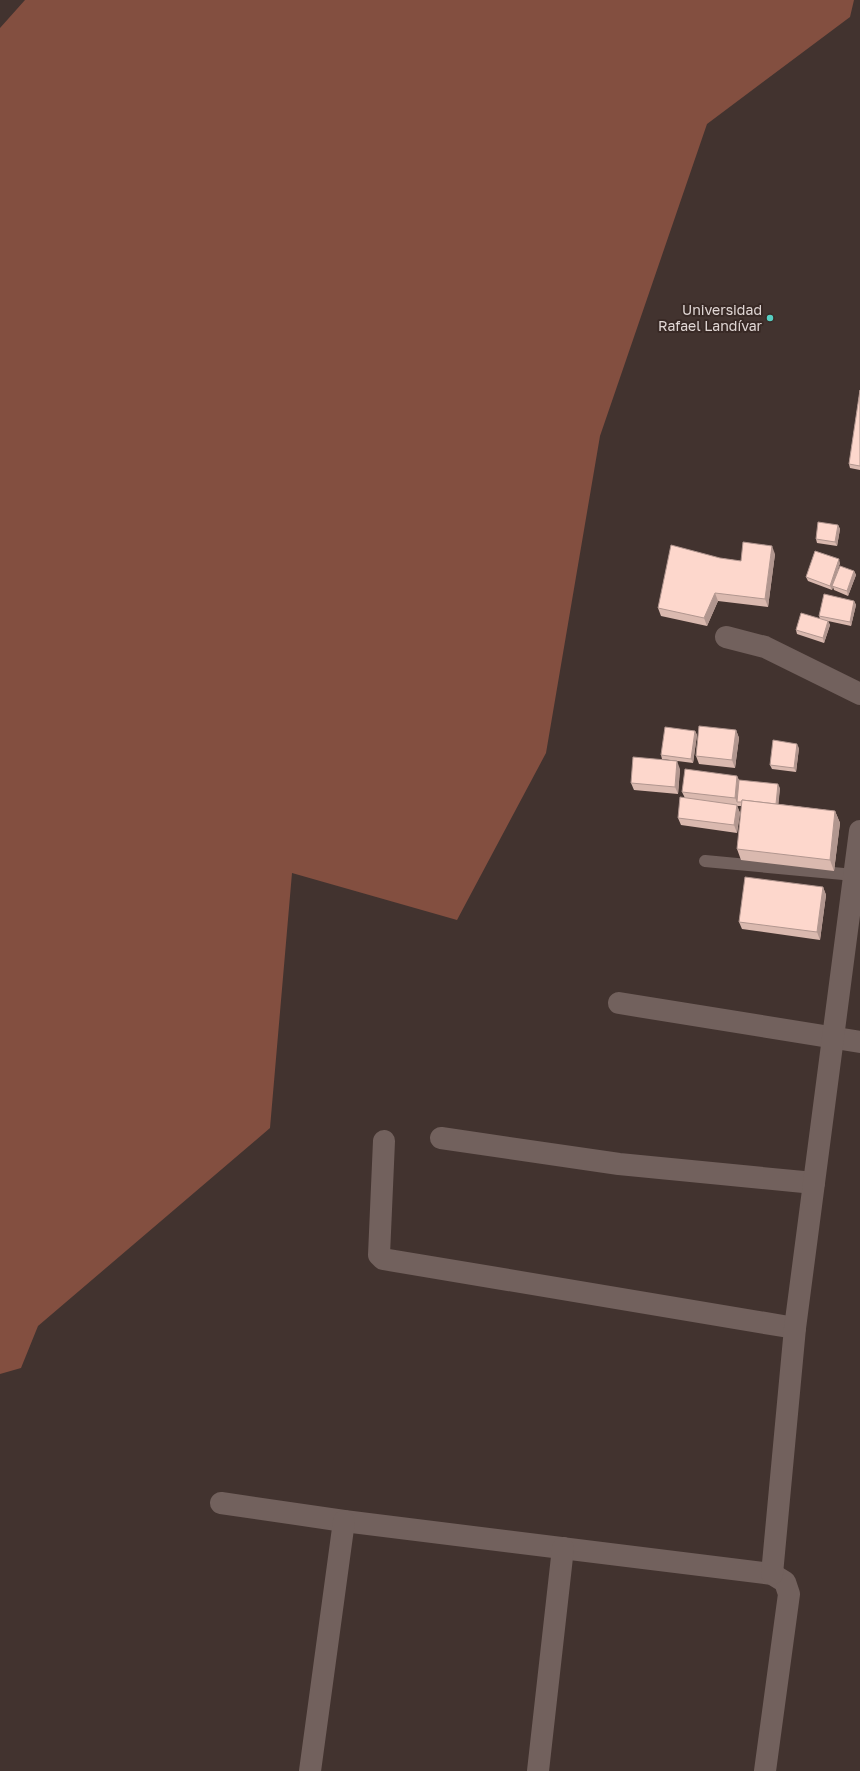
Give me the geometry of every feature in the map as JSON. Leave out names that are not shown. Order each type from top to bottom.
[{"type":"street","points":[[726,638],[765,647],[860,694]]},
{"type":"street","points":[[772,1574],[795,1328],[860,831]]},
{"type":"street","points":[[619,1003],[860,1042]]},
{"type":"street","points":[[440,1138],[619,1164],[814,1183]]},
{"type":"street","points":[[384,1141],[379,1255],[383,1260],[795,1328]]},
{"type":"street","points":[[221,1503],[344,1521],[772,1574],[785,1582],[789,1594],[765,1771]]},
{"type":"street","points":[[310,1771],[344,1521]]},
{"type":"street","points":[[538,1771],[563,1548]]},
{"type":"lane","points":[[705,862],[854,875]]},
{"type":"shaded area","points":[[25,0],[854,0],[850,17],[707,124],[600,436],[546,753],[457,920],[292,873],[270,1128],[38,1326],[21,1368],[0,1374],[0,28]]},
{"type":"building","points":[[860,390],[860,466],[849,464]]},
{"type":"building","points":[[818,522],[838,525],[835,542],[816,539]]},
{"type":"building","points":[[743,542],[772,546],[765,599],[715,593],[704,618],[658,608],[671,545],[720,558],[741,561]]},
{"type":"building","points":[[815,551],[839,559],[830,586],[806,577]]},
{"type":"building","points":[[840,566],[854,571],[847,591],[832,586]]},
{"type":"building","points":[[824,594],[854,601],[850,622],[819,616]]},
{"type":"building","points":[[801,613],[828,621],[823,638],[796,630]]},
{"type":"building","points":[[699,726],[736,730],[732,760],[696,756]]},
{"type":"building","points":[[665,727],[695,731],[691,759],[661,755]]},
{"type":"building","points":[[773,740],[797,744],[794,768],[770,765]]},
{"type":"building","points":[[633,757],[677,761],[675,787],[631,783]]},
{"type":"building","points":[[685,769],[737,776],[735,798],[682,792]]},
{"type":"building","points":[[739,780],[778,784],[776,804],[742,800],[742,802],[737,802]]},
{"type":"building","points":[[680,797],[737,805],[734,825],[678,818]]},
{"type":"building","points":[[742,800],[835,811],[830,860],[737,849]]},
{"type":"building","points":[[745,877],[823,887],[817,932],[739,922]]},
{"type":"place","name":"Universidad Rafael Landívar","points":[[770,318]]}]
